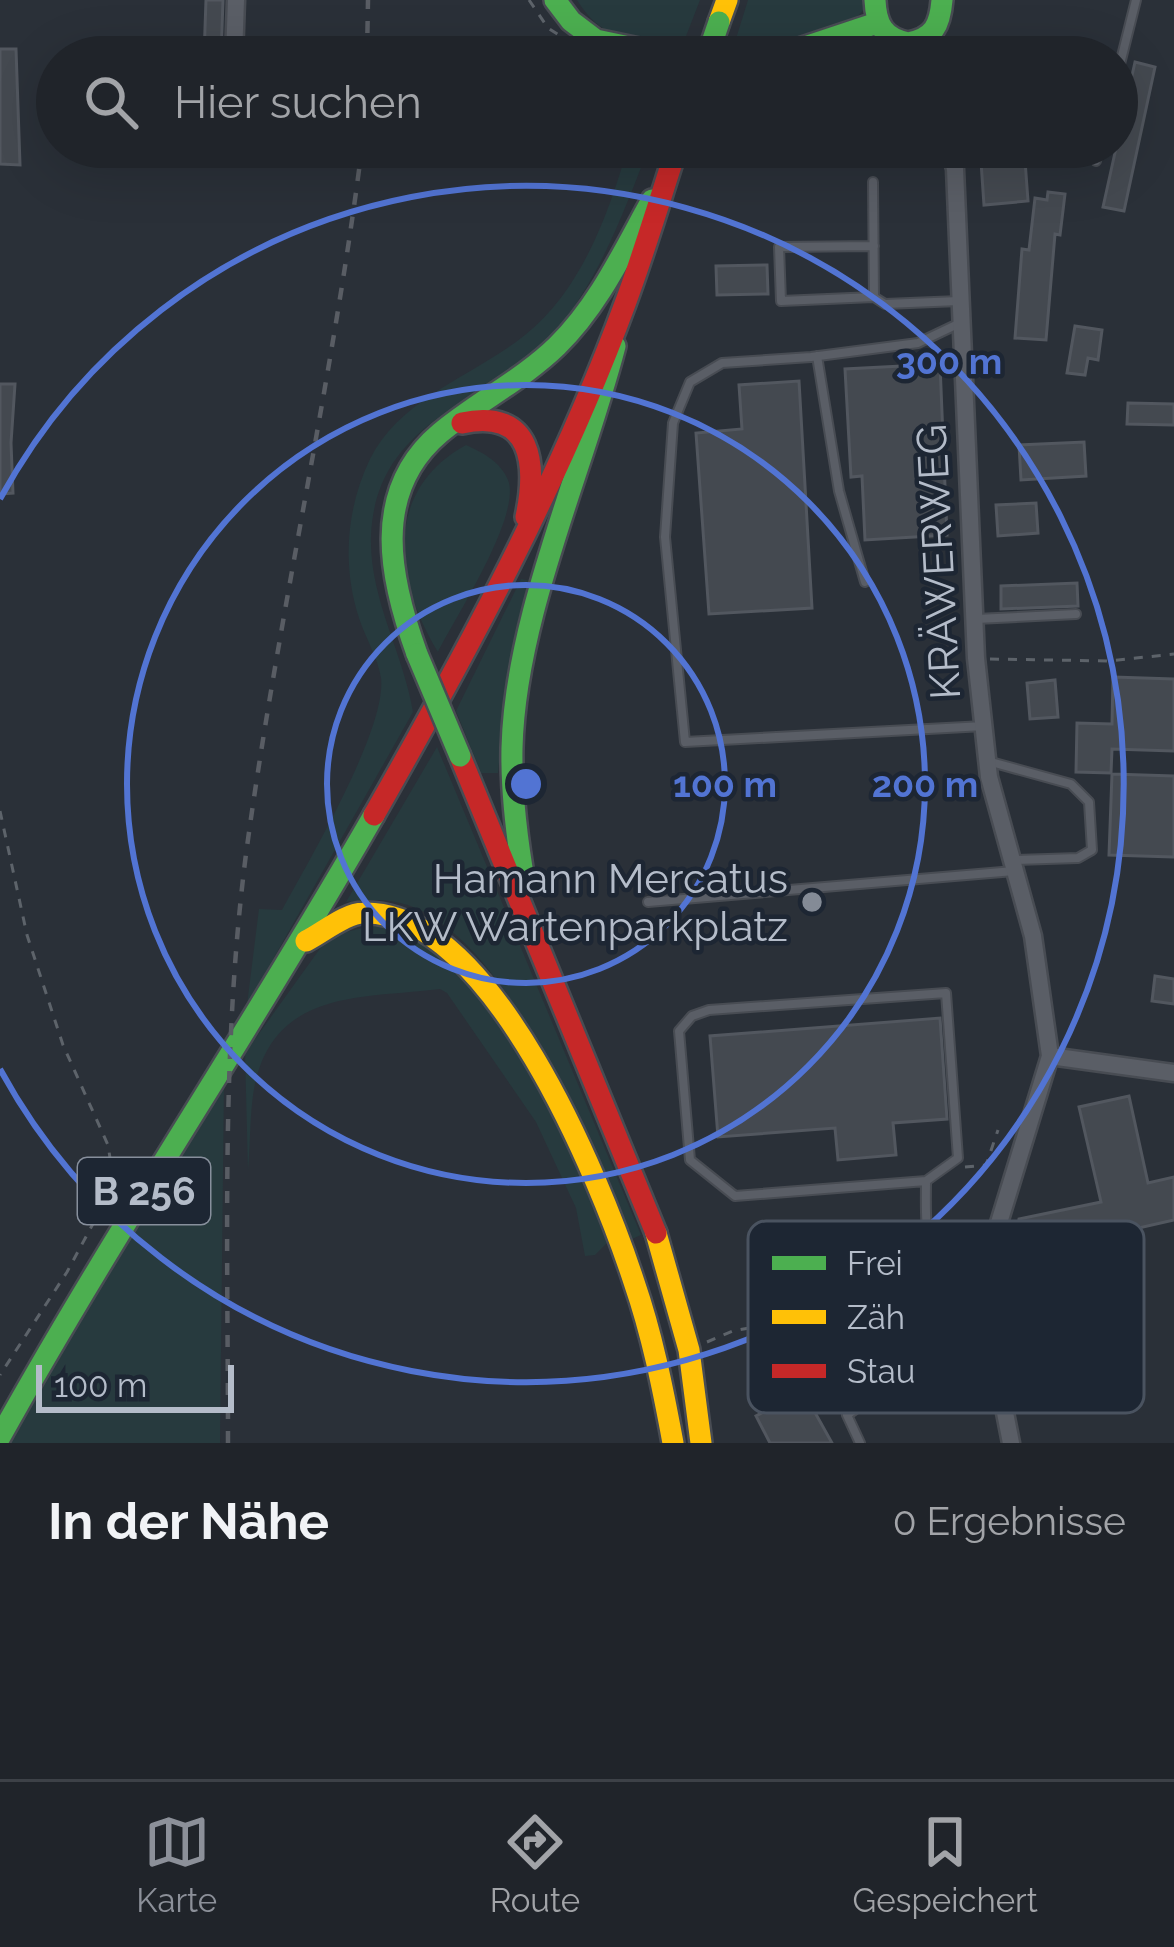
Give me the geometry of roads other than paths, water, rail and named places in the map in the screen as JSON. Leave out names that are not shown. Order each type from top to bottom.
[{"type":"main road","points":[[555,0],[591,36]]},
{"type":"main road","points":[[931,36],[940,24],[942,0]]},
{"type":"main road","points":[[823,36],[876,12]]},
{"type":"main road","name":"B 256","points":[[0,1437],[74,1304],[296,950],[471,645],[625,304],[670,168]]},
{"type":"main road","points":[[668,174],[592,301],[562,341],[435,437],[400,490],[388,538],[394,589],[417,654],[665,1261],[695,1381],[701,1443]]},
{"type":"main road","points":[[544,957],[514,830],[509,763],[513,713],[532,621],[605,392],[625,304]]},
{"type":"main road","points":[[435,437],[481,418],[503,423],[521,437],[533,468],[522,540]]},
{"type":"main road","points":[[296,950],[334,919],[365,911],[397,914],[448,942],[484,985],[546,1081],[603,1197],[644,1313],[673,1443]]},
{"type":"street","points":[[235,36],[236,0]]},
{"type":"street","name":"KRÄWERWEG","points":[[955,168],[976,658],[987,760],[1033,935],[1050,1056],[1000,1221]]},
{"type":"street","points":[[1050,1056],[1174,1073]]},
{"type":"street","name":"KRÄWERWEG","points":[[1005,1413],[1011,1443]]},
{"type":"lane","points":[[1127,36],[1136,0]]},
{"type":"lane","points":[[873,182],[874,297]]},
{"type":"lane","points":[[874,246],[779,248],[781,301],[874,297],[885,304],[960,301]]},
{"type":"lane","name":"KRÄWERWEG","points":[[961,323],[918,343],[722,363],[690,382],[673,423],[665,537],[685,742],[984,726]]},
{"type":"lane","points":[[817,356],[839,491],[865,582]]},
{"type":"lane","points":[[974,619],[1076,614]]},
{"type":"lane","points":[[648,902],[1078,858],[1091,850],[1089,802],[1070,784],[987,760]]},
{"type":"lane","points":[[946,993],[958,1158],[926,1180],[735,1196],[689,1160],[679,1031],[692,1016],[709,1010],[946,993]]},
{"type":"lane","points":[[926,1180],[930,1221]]},
{"type":"lane","points":[[850,1413],[860,1443]]},
{"type":"railway","points":[[367,36],[368,0]]},
{"type":"railway","points":[[228,1443],[228,1148],[238,927],[273,677],[359,168]]},
{"type":"place","name":"Hamann Mercatus LKW Wartenparkplatz","points":[[812,902]]}]
